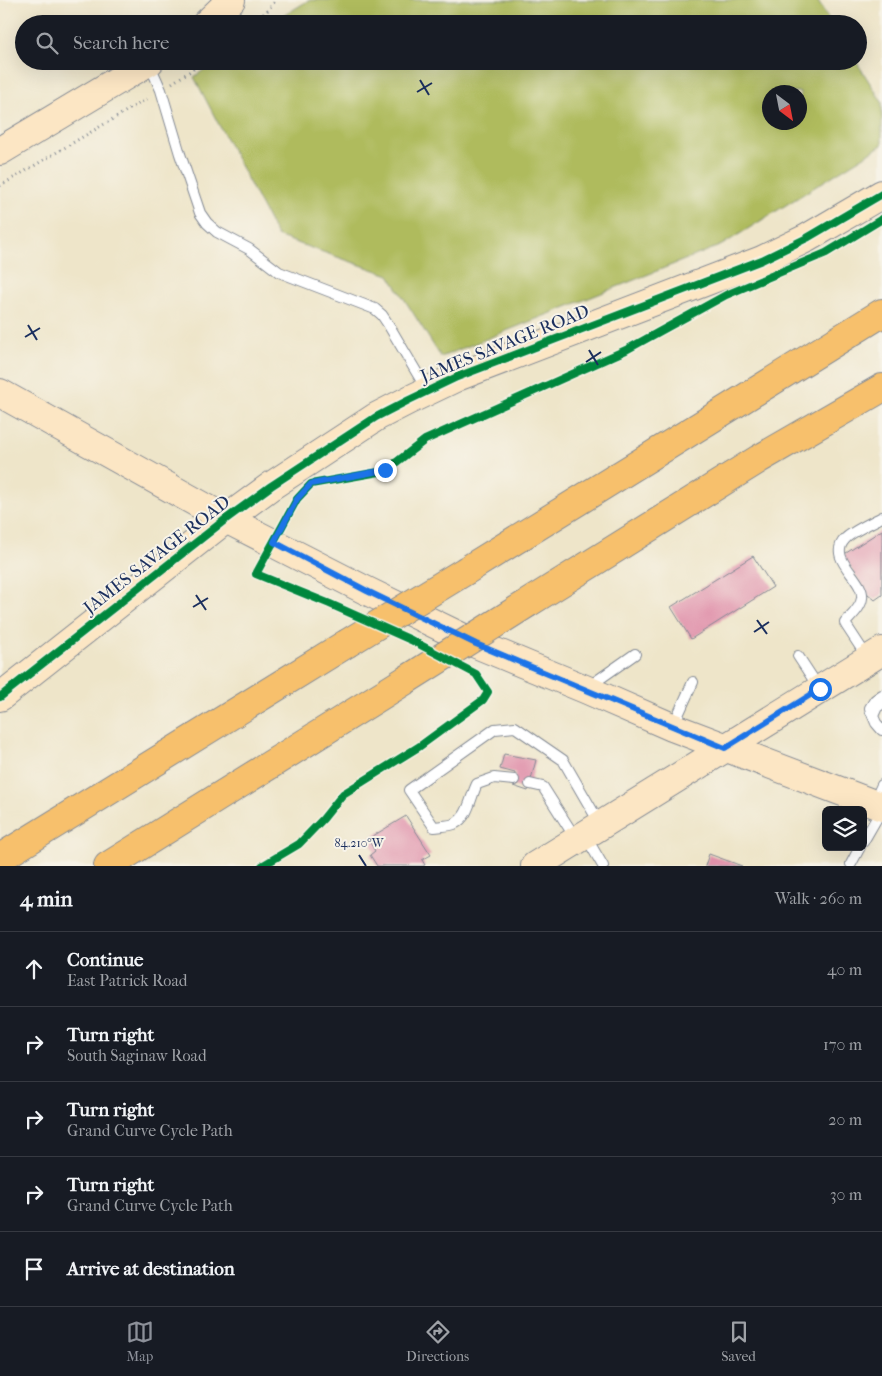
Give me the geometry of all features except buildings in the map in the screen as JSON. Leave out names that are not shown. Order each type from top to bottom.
[{"type":"highway","points":[[0,858],[882,313]]},
{"type":"highway","points":[[108,866],[528,603],[812,428],[882,388]]},
{"type":"street","points":[[215,15],[231,0]]},
{"type":"street","points":[[0,151],[136,70]]},
{"type":"street","name":"JAMES SAVAGE ROAD","points":[[0,697],[226,519],[271,486],[361,426],[457,377],[762,260],[807,238],[882,194]]},
{"type":"street","points":[[0,393],[226,519],[476,644],[725,748],[880,801]]},
{"type":"street","points":[[534,866],[875,655]]},
{"type":"lane","points":[[152,70],[161,90],[200,212],[207,223],[216,232],[248,248],[279,272],[375,309],[388,324],[427,391]]},
{"type":"lane","points":[[875,655],[845,624],[856,611],[862,598],[862,590],[841,559],[841,548],[845,539],[882,517]]},
{"type":"lane","points":[[585,688],[636,654]]},
{"type":"lane","points":[[798,656],[820,689]]},
{"type":"lane","points":[[672,727],[693,682]]},
{"type":"lane","points":[[882,696],[875,700],[870,708],[872,716],[882,730]]},
{"type":"lane","points":[[872,716],[877,707],[882,704]]},
{"type":"lane","points":[[514,780],[494,778],[477,784],[471,796],[467,812],[454,824],[434,826],[409,790],[495,729],[515,728],[564,760],[585,802],[587,834],[603,866]]},
{"type":"lane","points":[[530,784],[543,787],[562,816],[587,834]]},
{"type":"lane","points":[[867,832],[880,801]]},
{"type":"lane","points":[[851,864],[858,851]]},
{"type":"path","points":[[262,15],[276,0]]},
{"type":"path","points":[[0,186],[74,144],[192,70]]},
{"type":"green space","points":[[309,0],[817,0],[826,15],[285,15]]},
{"type":"green space","points":[[204,70],[862,70],[882,102],[882,145],[722,245],[441,357],[389,275],[277,236],[194,77]]},
{"type":"cycle path","points":[[0,697],[226,519],[271,486],[376,417],[457,377],[762,260],[807,238],[882,194]]},
{"type":"cycle path","points":[[262,866],[299,844],[323,819],[343,794],[420,746],[483,700],[488,692],[476,674],[411,640],[256,574],[297,499],[311,484],[385,471],[425,440],[626,350],[726,295],[826,253],[882,219]]},
{"type":"route","points":[[385,470],[311,484],[297,499],[274,542],[367,591],[476,644],[725,748],[820,689]]}]
